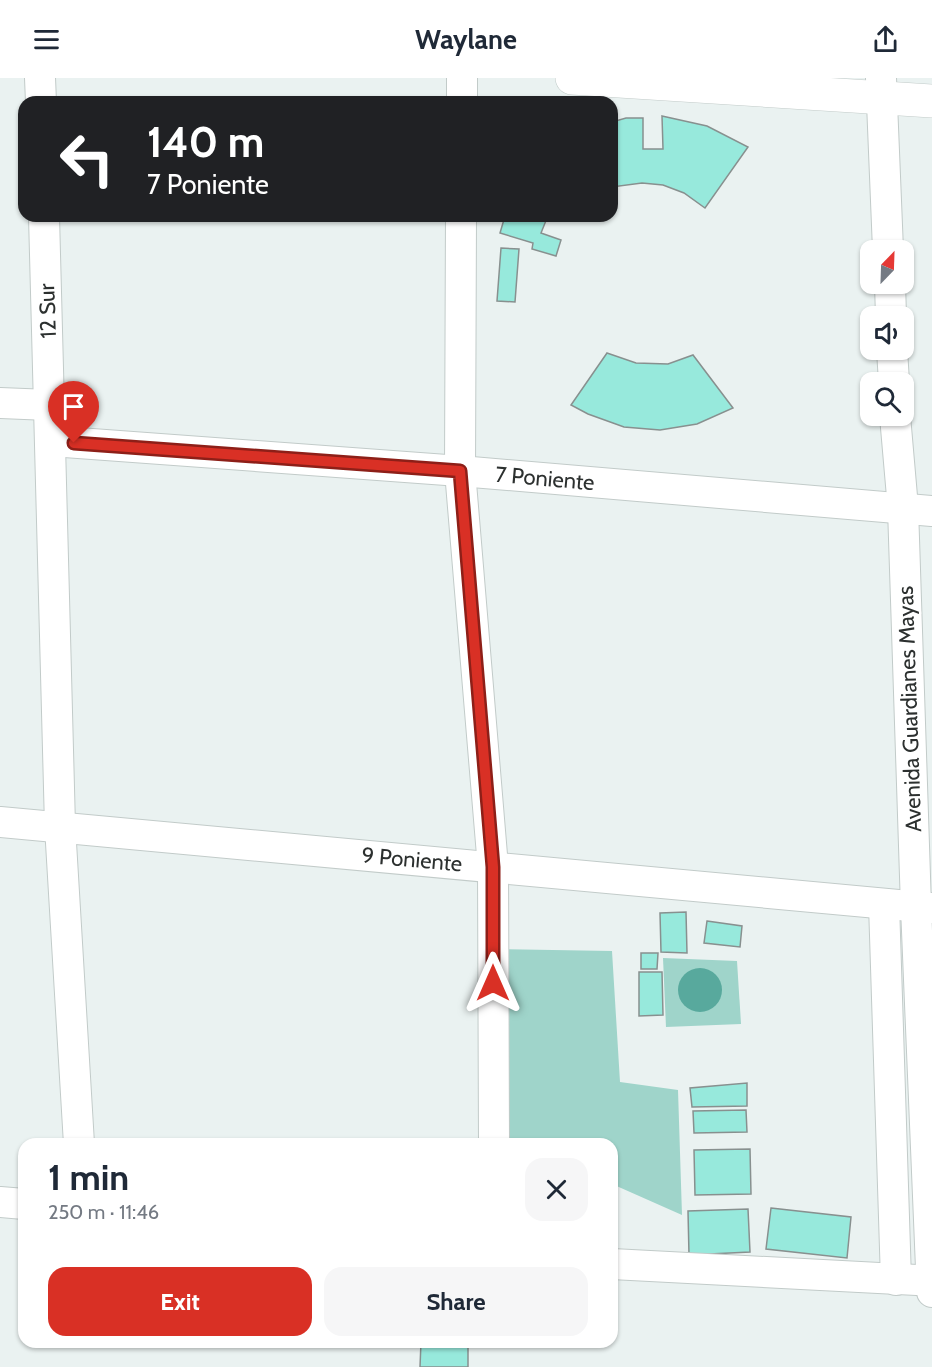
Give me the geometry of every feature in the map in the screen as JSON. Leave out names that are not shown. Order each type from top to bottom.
[{"type":"street","points":[[40,78],[41,96]]},
{"type":"street","points":[[462,78],[462,96]]},
{"type":"street","points":[[572,78],[882,88],[932,101]]},
{"type":"street","points":[[882,88],[888,240]]},
{"type":"street","name":"12 Sur","points":[[44,222],[60,826],[79,1138]]},
{"type":"street","points":[[461,222],[460,471],[493,867],[494,1138]]},
{"type":"street","points":[[0,403],[49,405]]},
{"type":"street","name":"Avenida Guardianes Mayas","points":[[897,426],[917,510],[932,1292]]},
{"type":"street","name":"7 Poniente","points":[[51,441],[460,471],[917,510]]},
{"type":"street","name":"9 Poniente","points":[[0,822],[924,907]]},
{"type":"street","points":[[884,904],[896,1280]]},
{"type":"street","points":[[0,1202],[18,1204]]},
{"type":"street","points":[[618,1264],[932,1280]]},
{"type":"shaded area","points":[[499,949],[612,951],[620,1082],[678,1090],[682,1215],[618,1187],[618,1138],[505,1138],[500,1136]]},
{"type":"shaded area","points":[[663,958],[737,961],[741,1024],[666,1027]]},
{"type":"shaded area","points":[[700,968],[715,975],[722,990],[715,1005],[700,1012],[685,1005],[678,990],[685,975]]},
{"type":"building","points":[[662,116],[707,126],[748,147],[705,208],[684,193],[663,185],[642,183],[618,186],[618,120],[643,118],[643,149],[663,149]]},
{"type":"building","points":[[503,222],[545,222],[541,233],[561,240],[556,256],[532,249],[533,243],[500,233]]},
{"type":"building","points":[[501,248],[519,249],[515,302],[497,301]]},
{"type":"building","points":[[607,353],[636,363],[668,364],[693,355],[733,408],[697,424],[660,430],[624,427],[588,414],[571,405]]},
{"type":"building","points":[[686,912],[687,953],[661,952],[660,913]]},
{"type":"building","points":[[707,921],[742,926],[740,947],[704,943]]},
{"type":"building","points":[[641,953],[658,953],[657,969],[641,969]]},
{"type":"building","points":[[639,972],[662,972],[663,1015],[639,1016]]},
{"type":"building","points":[[747,1083],[747,1106],[692,1107],[690,1088]]},
{"type":"building","points":[[746,1110],[747,1132],[694,1133],[693,1111]]},
{"type":"building","points":[[750,1149],[751,1194],[695,1195],[694,1150]]},
{"type":"building","points":[[771,1208],[851,1217],[847,1258],[766,1249]]},
{"type":"building","points":[[748,1209],[750,1252],[689,1255],[688,1211]]},
{"type":"building","points":[[421,1348],[468,1348],[468,1367],[420,1367]]},
{"type":"route","points":[[74,443],[460,471],[493,867],[493,983]]}]
